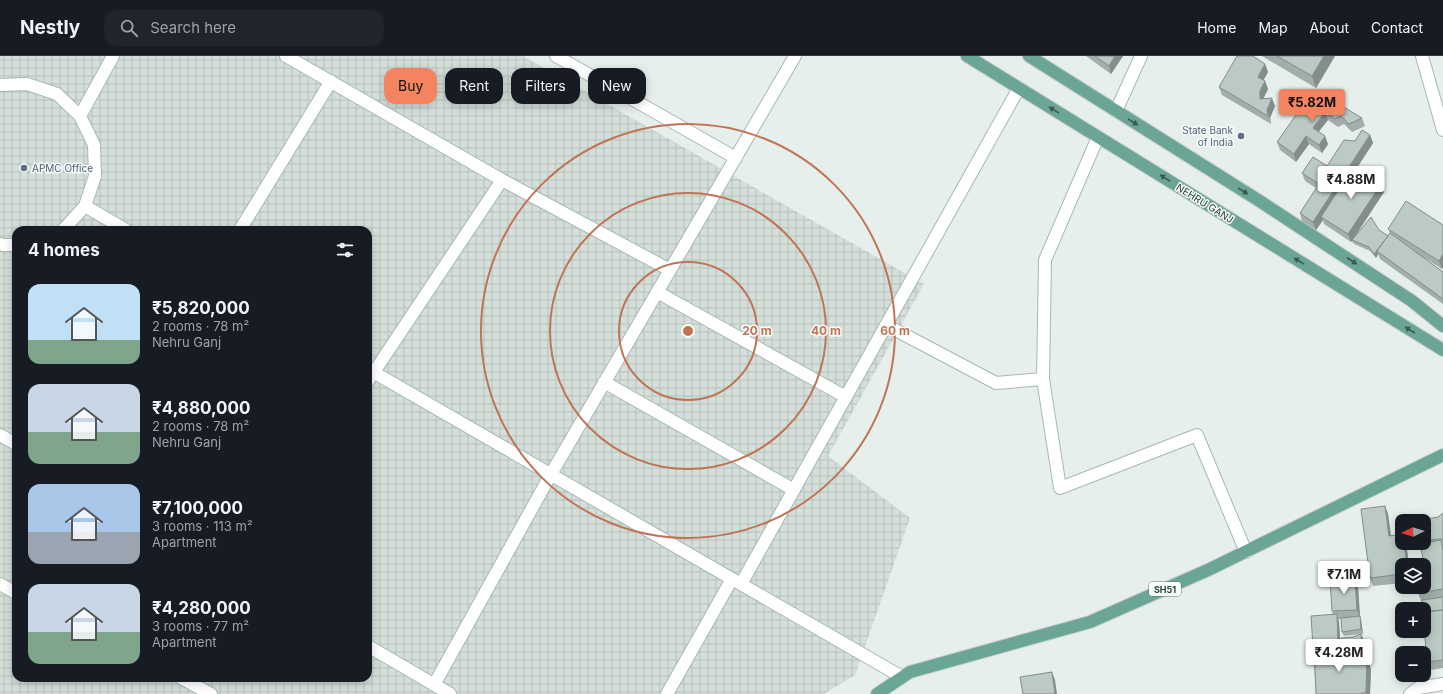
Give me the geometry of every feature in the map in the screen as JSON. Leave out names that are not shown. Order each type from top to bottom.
[{"type":"main road","name":"NEHRU GANJ","points":[[967,56],[1443,350]]},
{"type":"main road","points":[[1029,56],[1258,200],[1412,301],[1443,326]]},
{"type":"main road","name":"SH51","points":[[877,694],[910,672],[1090,622],[1208,570],[1443,455]]},
{"type":"street","points":[[80,116],[113,56]]},
{"type":"street","points":[[286,56],[502,180],[670,270]]},
{"type":"street","points":[[556,56],[736,158]]},
{"type":"street","points":[[434,685],[550,474],[796,56]]},
{"type":"street","points":[[1116,111],[1141,56]]},
{"type":"street","points":[[1422,56],[1443,130]]},
{"type":"street","points":[[242,226],[331,81]]},
{"type":"street","points":[[0,85],[28,84],[57,94],[80,116],[94,145],[95,176],[85,206],[67,226]]},
{"type":"street","points":[[667,694],[794,490],[1019,88]]},
{"type":"street","points":[[1098,137],[1045,260],[1043,379],[1060,488],[1197,435],[1246,552]]},
{"type":"street","points":[[372,371],[502,180]]},
{"type":"street","points":[[85,206],[119,226]]},
{"type":"street","points":[[1,246],[12,245]]},
{"type":"street","points":[[657,292],[846,397]]},
{"type":"street","points":[[886,325],[996,383],[1043,379]]},
{"type":"street","points":[[372,375],[550,474],[902,677]]},
{"type":"street","points":[[604,382],[794,490]]},
{"type":"street","points":[[0,435],[12,442]]},
{"type":"street","points":[[0,584],[12,591]]},
{"type":"street","points":[[372,648],[450,694]]},
{"type":"street","points":[[191,682],[211,694]]},
{"type":"street","points":[[1410,694],[1418,688],[1443,684]]},
{"type":"shaded area","points":[[0,56],[523,56],[544,68],[511,68],[511,104],[580,104],[580,88],[588,93],[588,104],[607,104],[924,284],[828,456],[910,518],[855,675],[824,694],[0,694]]},
{"type":"building","points":[[1095,56],[1115,56],[1109,66]]},
{"type":"building","points":[[1237,56],[1253,56],[1265,64],[1258,77],[1265,81],[1260,91],[1260,99],[1272,98],[1267,110],[1268,116],[1219,87]]},
{"type":"building","points":[[1277,56],[1324,56],[1312,76]]},
{"type":"building","points":[[1310,98],[1325,104],[1332,100],[1362,118],[1349,124],[1341,116],[1335,119],[1325,112],[1313,128],[1325,136],[1319,145],[1306,136],[1294,154],[1277,142],[1303,105],[1306,108]]},
{"type":"building","points":[[1362,130],[1370,135],[1313,222],[1300,213],[1319,184],[1302,173],[1313,157],[1327,166],[1344,140],[1355,141]]},
{"type":"building","points":[[1354,166],[1381,184],[1348,234],[1321,217]]},
{"type":"building","points":[[1406,201],[1443,225],[1443,254],[1439,261],[1388,229]]},
{"type":"building","points":[[1371,217],[1379,230],[1388,236],[1374,254],[1369,247],[1352,240]]},
{"type":"building","points":[[1390,233],[1443,272],[1443,299],[1377,251]]},
{"type":"building","points":[[1385,506],[1389,536],[1395,535],[1395,550],[1405,550],[1406,558],[1395,558],[1395,575],[1370,578],[1361,509]]},
{"type":"building","points":[[1443,513],[1443,539],[1431,540],[1431,518],[1438,517]]},
{"type":"building","points":[[1441,540],[1443,551],[1443,589],[1431,591],[1431,558],[1423,558],[1421,550],[1431,550],[1431,542]]},
{"type":"building","points":[[1355,579],[1357,610],[1332,611],[1330,580]]},
{"type":"building","points":[[1443,597],[1443,610],[1431,611],[1431,602],[1422,602],[1422,600]]},
{"type":"building","points":[[1443,610],[1443,660],[1431,662],[1431,646],[1426,646],[1425,638],[1431,638],[1431,611]]},
{"type":"building","points":[[1337,614],[1338,645],[1313,647],[1311,616]]},
{"type":"building","points":[[1360,616],[1361,629],[1342,632],[1341,618]]},
{"type":"building","points":[[1361,634],[1363,657],[1343,657],[1341,638],[1353,637]]},
{"type":"building","points":[[1333,647],[1338,656],[1367,658],[1366,692],[1360,694],[1316,694],[1314,649]]},
{"type":"building","points":[[1052,672],[1055,694],[1023,694],[1020,677]]},
{"type":"place","name":"State Bank of India","points":[[1241,136]]},
{"type":"place","name":"APMC Office","points":[[24,168]]}]
